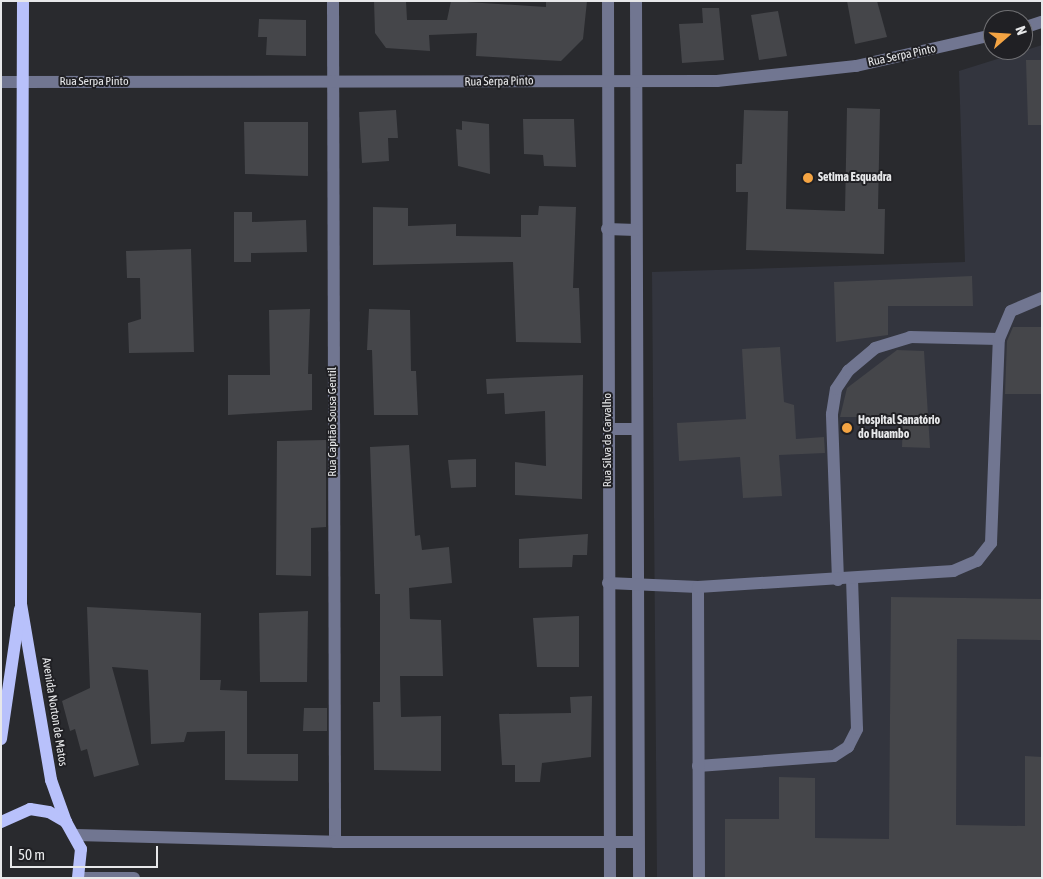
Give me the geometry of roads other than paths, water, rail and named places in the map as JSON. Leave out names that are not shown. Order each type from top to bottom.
[{"type":"main road","name":"Avenida Norton de Matos","points":[[1,739],[21,604],[23,1]]},
{"type":"main road","name":"Avenida Norton de Matos","points":[[21,604],[51,780],[66,822]]},
{"type":"main road","points":[[1,822],[30,809],[49,812],[66,822],[76,835],[82,863],[79,878]]},
{"type":"street","name":"Rua Capitão Sousa Gentil","points":[[333,1],[335,842]]},
{"type":"street","name":"Rua Silva da Carvalho","points":[[608,1],[607,228],[610,878]]},
{"type":"street","points":[[636,1],[639,878]]},
{"type":"street","name":"Rua Serpa Pinto","points":[[1,82],[332,84],[608,80],[717,81],[856,66],[983,37]]},
{"type":"street","points":[[607,228],[636,230]]},
{"type":"street","points":[[608,583],[698,586],[852,580],[953,572],[976,561],[991,543],[999,339],[1011,311],[1042,298]]},
{"type":"street","points":[[838,580],[832,414],[836,389],[848,371],[875,348],[910,337],[999,339]]},
{"type":"street","points":[[608,429],[637,429]]},
{"type":"street","points":[[698,766],[834,756],[848,747],[857,729],[852,580]]},
{"type":"street","points":[[698,586],[699,878]]},
{"type":"street","points":[[76,835],[335,842],[638,842]]},
{"type":"street","points":[[79,878],[134,878]]},
{"type":"place","name":"Setima Esquadra","points":[[808,178]]},
{"type":"place","name":"Hospital Sanatório do Huambo","points":[[847,428]]}]
